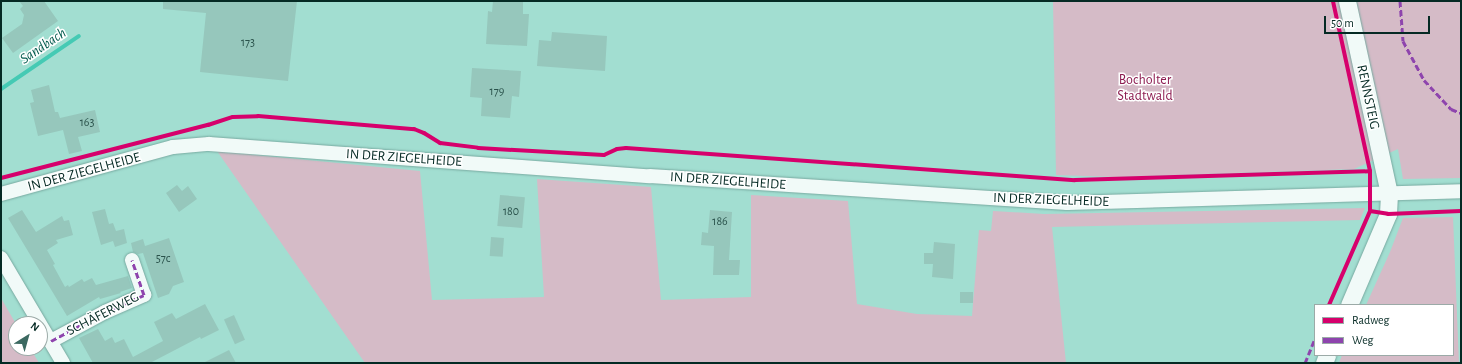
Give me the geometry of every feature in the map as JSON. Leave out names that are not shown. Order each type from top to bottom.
[{"type":"street","name":"RENNSTEIG","points":[[1347,1],[1389,194],[1388,214],[1349,304]]},
{"type":"street","name":"IN DER ZIEGELHEIDE","points":[[1,194],[173,147],[209,144],[1067,203],[1461,191]]},
{"type":"street","name":"SCHÄFERWEG","points":[[1,258],[63,363]]},
{"type":"street","name":"SCHÄFERWEG","points":[[51,341],[105,312],[144,295],[132,260]]},
{"type":"green space","name":"Bocholter Stadtwald","points":[[1053,1],[1461,1],[1461,178],[1403,179],[1398,149],[1354,169],[1116,177],[1056,175]]},
{"type":"green space","points":[[217,151],[420,171],[432,300],[544,297],[537,179],[651,187],[661,300],[751,297],[751,195],[848,201],[857,304],[917,314],[972,316],[979,230],[991,231],[993,211],[1044,214],[1365,208],[1360,220],[1052,227],[1066,363],[365,363]]},
{"type":"green space","points":[[1453,217],[1459,363],[1339,363],[1342,356],[1454,356],[1454,304],[1366,304],[1390,252],[1403,218]]},
{"type":"green space","points":[[1,298],[11,316],[8,316],[8,356],[35,356],[39,363],[1,363]]},
{"type":"building","points":[[19,1],[44,1],[58,21],[13,53],[2,38],[22,24],[24,15],[20,9],[23,6]]},
{"type":"building","points":[[163,1],[297,1],[288,81],[200,72],[206,13],[163,9]]},
{"type":"building","points":[[493,1],[523,1],[523,14],[529,14],[527,46],[486,44],[488,11],[492,12]]},
{"type":"building","points":[[552,32],[607,36],[605,71],[537,66],[539,40],[551,41]]},
{"type":"building","points":[[472,68],[521,71],[519,97],[512,96],[510,118],[481,116],[482,98],[470,97]]},
{"type":"building","points":[[49,85],[55,112],[58,112],[60,118],[95,110],[100,132],[78,137],[82,151],[69,154],[63,130],[38,136],[30,103],[34,102],[31,90]]},
{"type":"building","points":[[177,185],[182,191],[188,186],[197,199],[179,212],[166,193]]},
{"type":"building","points":[[500,195],[525,197],[522,228],[497,226]]},
{"type":"building","points":[[105,209],[109,224],[113,223],[116,231],[124,229],[127,243],[115,247],[113,241],[101,245],[92,212]]},
{"type":"building","points":[[22,210],[36,232],[62,216],[64,221],[69,220],[73,235],[56,240],[58,243],[47,250],[65,287],[68,285],[69,287],[82,279],[84,282],[92,278],[96,285],[128,276],[132,288],[100,299],[99,297],[67,316],[8,218]]},
{"type":"building","points":[[710,210],[732,212],[729,260],[740,260],[739,275],[713,275],[714,246],[701,245],[702,232],[708,233]]},
{"type":"building","points":[[491,237],[504,238],[503,257],[490,256]]},
{"type":"building","points":[[169,238],[184,282],[173,286],[169,294],[158,298],[143,253],[138,254],[133,252],[131,243],[143,239],[145,246]]},
{"type":"building","points":[[934,242],[955,244],[953,279],[932,277],[933,264],[924,264],[924,253],[933,253]]},
{"type":"building","points":[[960,292],[973,292],[973,303],[960,303]]},
{"type":"building","points":[[205,304],[219,330],[201,339],[200,337],[150,363],[93,363],[79,338],[98,329],[105,341],[112,337],[115,343],[124,339],[133,357],[163,341],[154,322],[172,313],[176,319]]},
{"type":"building","points":[[234,315],[245,340],[235,344],[224,319]]},
{"type":"building","points":[[229,350],[236,363],[203,363]]},
{"type":"waterway","name":"Sandbach","points":[[1,89],[79,36]]},
{"type":"marked path","points":[[1400,1],[1403,41],[1424,80],[1451,109],[1461,113]]},
{"type":"marked path","points":[[51,341],[105,312],[144,295],[132,260]]},
{"type":"marked path","points":[[1305,363],[1314,340]]},
{"type":"cycle path","points":[[1329,304],[1370,211],[1370,171],[1333,1]]},
{"type":"cycle path","points":[[1,178],[208,125],[233,117],[258,116],[414,129],[424,133],[440,143],[478,148],[604,155],[617,149],[626,148],[1075,180],[1370,171]]},
{"type":"cycle path","points":[[1370,211],[1388,214],[1461,211]]}]
